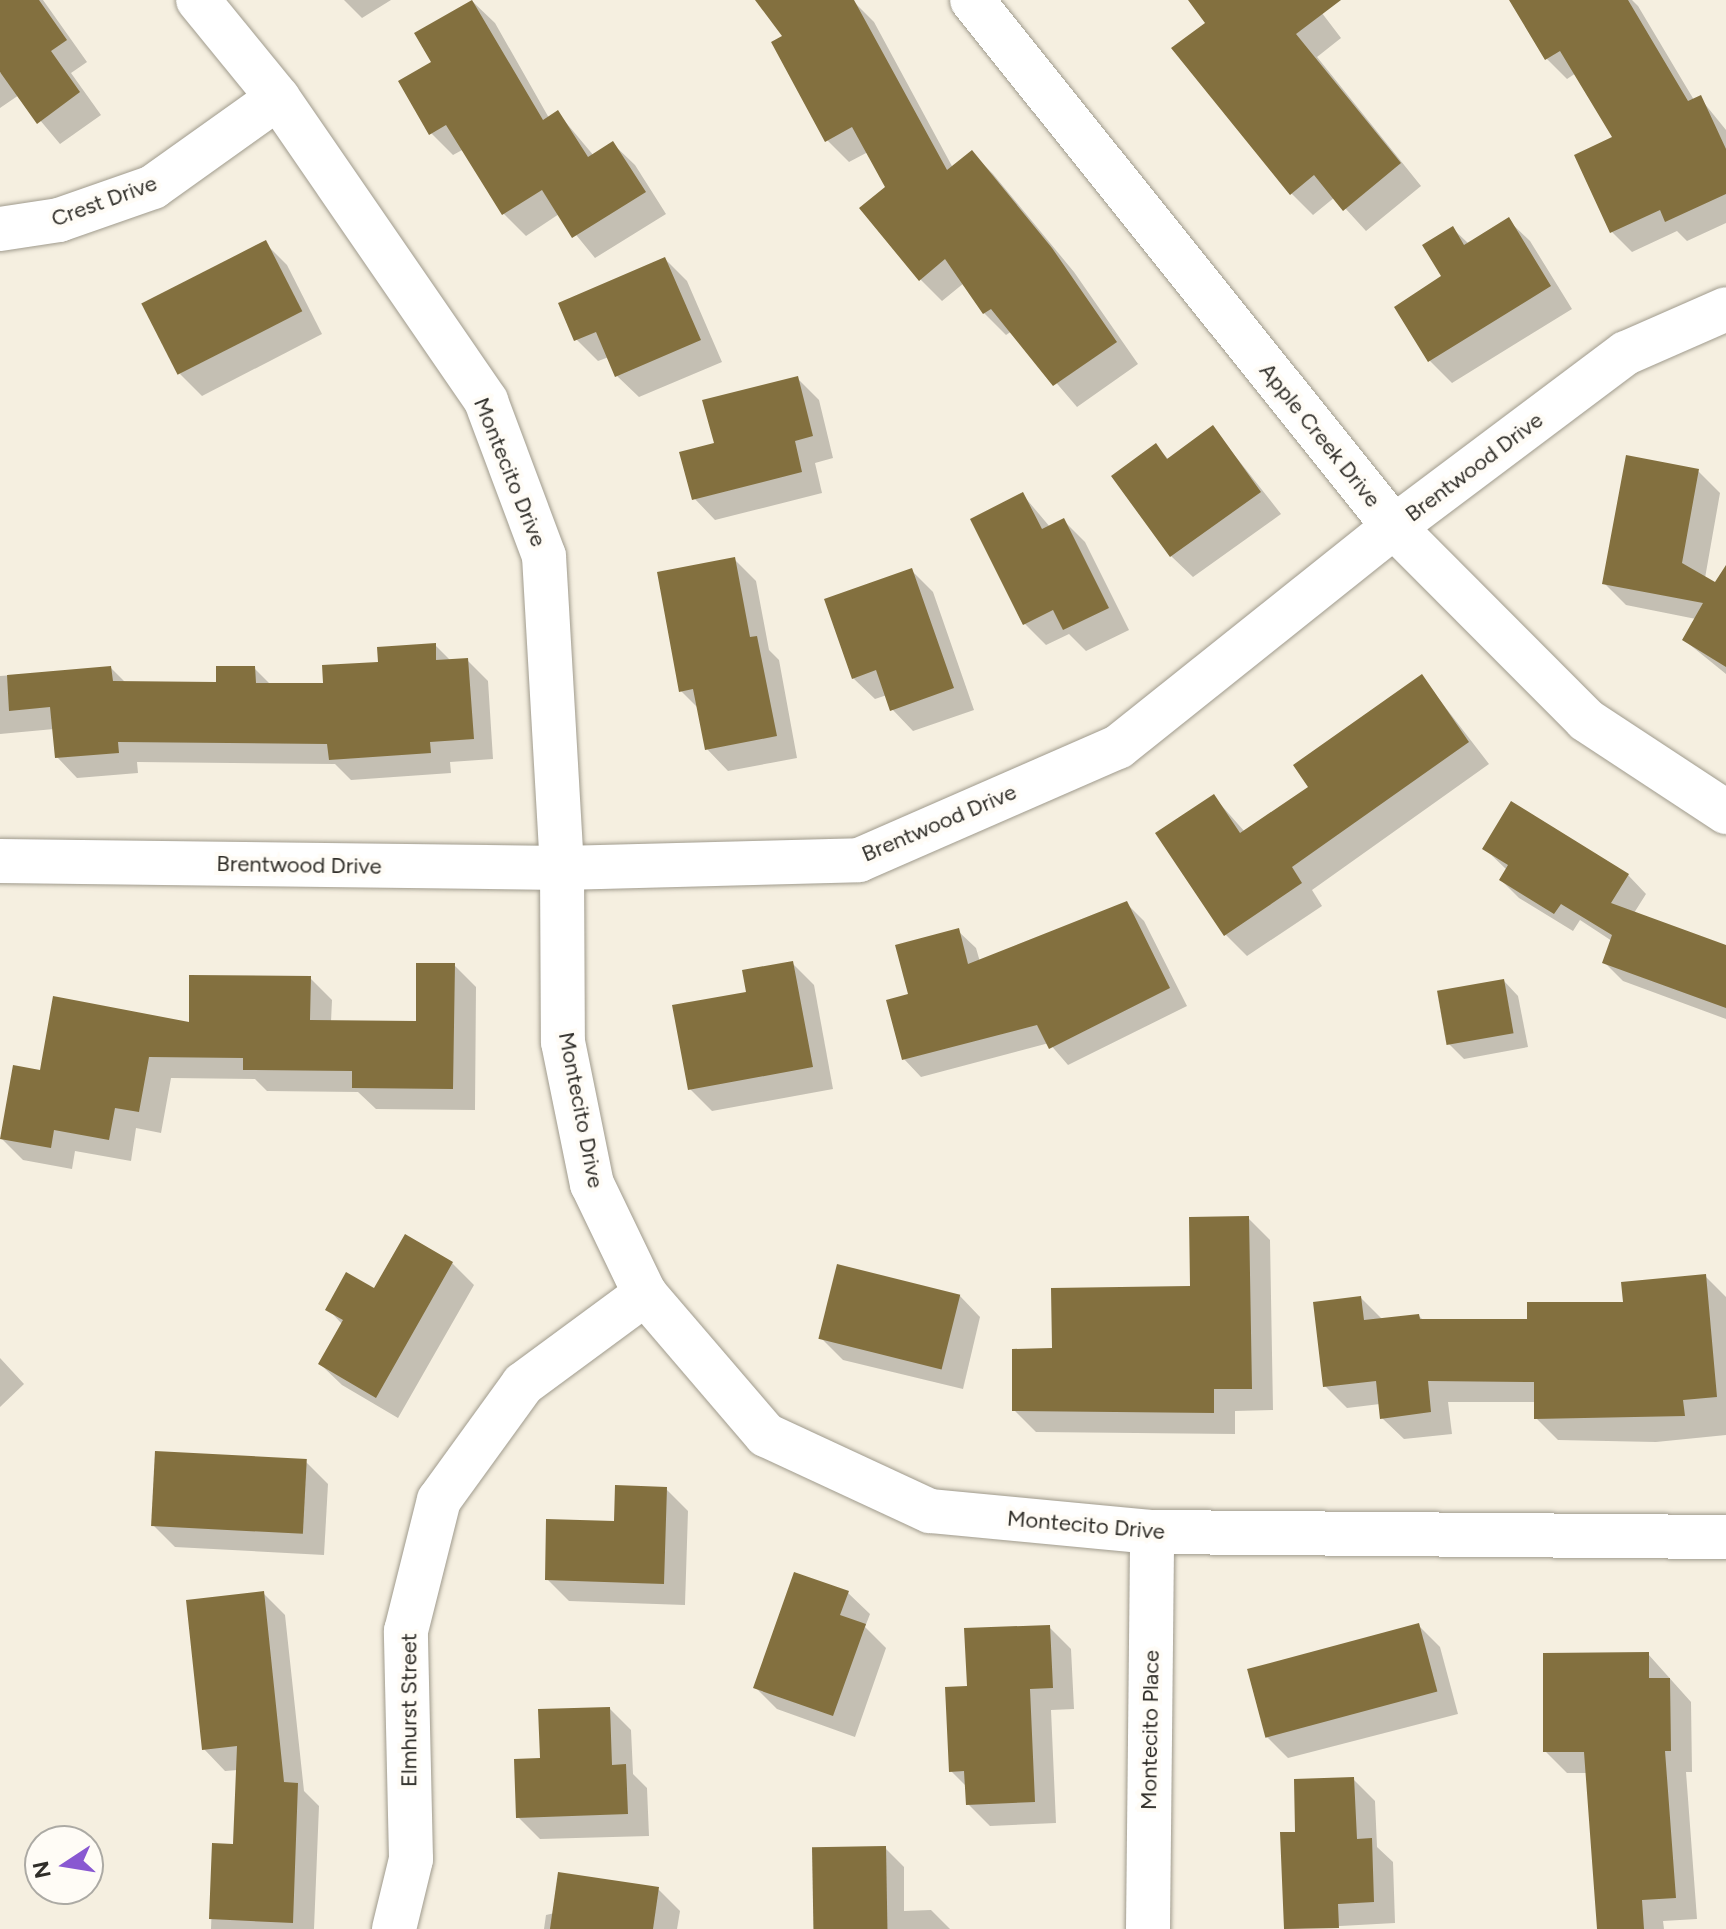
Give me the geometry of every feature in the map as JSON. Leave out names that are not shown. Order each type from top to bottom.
[{"type":"street","name":"Montecito Drive","points":[[198,0],[278,98],[486,401],[544,556],[562,868],[563,1042],[592,1184],[645,1294],[766,1435],[930,1511],[1152,1532],[1726,1537]]},
{"type":"street","name":"Apple Creek Drive","points":[[972,0],[1394,527],[1586,720],[1726,812]]},
{"type":"street","name":"Crest Drive","points":[[0,229],[59,220],[153,187],[278,98]]},
{"type":"street","name":"Brentwood Drive","points":[[0,861],[562,868],[859,860],[1118,747],[1394,527],[1626,353],[1726,309]]},
{"type":"street","name":"Elmhurst Street","points":[[394,1929],[411,1859],[406,1631],[439,1500],[523,1384],[645,1294]]},
{"type":"street","name":"Montecito Place","points":[[1148,1929],[1152,1532]]},
{"type":"building","points":[[0,0],[39,0],[67,40],[51,51],[80,92],[37,124],[0,72]]},
{"type":"building","points":[[472,0],[543,120],[558,110],[588,157],[613,141],[646,192],[572,238],[542,190],[502,215],[446,125],[429,135],[398,81],[431,62],[414,33]]},
{"type":"building","points":[[755,0],[854,0],[947,170],[972,150],[1052,248],[1117,342],[1053,386],[991,309],[983,314],[945,259],[919,281],[859,208],[885,187],[852,127],[825,142],[771,42],[782,36]]},
{"type":"building","points":[[1188,0],[1341,0],[1296,34],[1401,163],[1343,211],[1314,175],[1290,195],[1171,48],[1205,23]]},
{"type":"building","points":[[1509,0],[1628,0],[1688,101],[1701,95],[1726,149],[1726,194],[1665,222],[1660,210],[1610,233],[1574,155],[1612,137],[1560,51],[1545,60]]},
{"type":"building","points":[[1509,217],[1551,286],[1428,362],[1394,307],[1441,276],[1422,245],[1453,226],[1464,245]]},
{"type":"building","points":[[266,240],[302,311],[178,375],[141,304]]},
{"type":"building","points":[[665,257],[701,340],[615,377],[596,332],[574,341],[558,303]]},
{"type":"building","points":[[798,376],[813,436],[795,441],[802,472],[692,500],[679,452],[714,443],[702,400]]},
{"type":"building","points":[[1213,425],[1261,492],[1170,557],[1111,476],[1156,443],[1167,459]]},
{"type":"building","points":[[1626,455],[1699,469],[1682,563],[1715,582],[1726,565],[1726,667],[1682,640],[1703,603],[1602,584]]},
{"type":"building","points":[[1023,492],[1042,529],[1064,518],[1109,608],[1063,630],[1053,610],[1023,625],[970,519]]},
{"type":"building","points":[[735,557],[750,637],[757,636],[777,736],[705,750],[693,689],[679,692],[657,572]]},
{"type":"building","points":[[912,568],[954,688],[890,711],[876,670],[852,679],[824,599]]},
{"type":"building","points":[[436,643],[436,660],[468,658],[474,739],[430,742],[431,753],[329,760],[327,744],[118,742],[119,753],[55,758],[50,707],[9,711],[7,675],[111,666],[113,681],[216,682],[216,666],[255,666],[256,683],[323,683],[322,665],[378,662],[377,647]]},
{"type":"building","points":[[1422,674],[1469,742],[1292,867],[1302,883],[1224,936],[1155,833],[1214,794],[1240,833],[1308,787],[1293,765]]},
{"type":"building","points":[[1511,801],[1629,874],[1611,903],[1726,945],[1726,1008],[1602,963],[1612,935],[1561,904],[1554,914],[1499,880],[1508,865],[1482,849]]},
{"type":"building","points":[[1127,901],[1170,988],[1049,1049],[1037,1025],[902,1060],[886,1000],[908,994],[895,945],[959,928],[968,964]]},
{"type":"building","points":[[793,961],[813,1067],[688,1090],[672,1005],[746,992],[742,970]]},
{"type":"building","points":[[416,963],[455,963],[453,1089],[352,1088],[352,1071],[243,1070],[243,1058],[149,1057],[139,1112],[115,1108],[109,1140],[54,1130],[51,1148],[0,1139],[13,1065],[40,1070],[53,996],[189,1022],[189,975],[311,976],[310,1020],[416,1021]]},
{"type":"building","points":[[1504,979],[1514,1033],[1447,1045],[1437,991]]},
{"type":"building","points":[[1249,1216],[1252,1389],[1214,1389],[1214,1413],[1012,1411],[1012,1349],[1052,1348],[1051,1288],[1190,1286],[1189,1217]]},
{"type":"building","points":[[405,1234],[453,1262],[376,1398],[318,1364],[343,1320],[325,1310],[346,1272],[374,1288]]},
{"type":"building","points":[[837,1264],[960,1295],[942,1369],[818,1339]]},
{"type":"building","points":[[1706,1274],[1717,1397],[1683,1400],[1685,1416],[1534,1419],[1534,1382],[1428,1381],[1431,1412],[1380,1419],[1376,1381],[1323,1387],[1313,1302],[1361,1296],[1364,1320],[1419,1314],[1420,1319],[1527,1319],[1527,1302],[1623,1302],[1621,1282]]},
{"type":"building","points":[[155,1451],[307,1459],[303,1534],[151,1526]]},
{"type":"building","points":[[615,1485],[667,1487],[664,1584],[545,1580],[546,1519],[614,1521]]},
{"type":"building","points":[[794,1572],[849,1591],[840,1615],[866,1624],[833,1716],[753,1688]]},
{"type":"building","points":[[264,1591],[284,1782],[298,1783],[293,1923],[209,1919],[212,1843],[233,1844],[237,1746],[202,1750],[186,1600]]},
{"type":"building","points":[[1419,1623],[1437,1692],[1265,1738],[1247,1669]]},
{"type":"building","points":[[1050,1625],[1053,1688],[1030,1689],[1035,1802],[966,1805],[964,1771],[949,1772],[945,1687],[967,1686],[964,1628]]},
{"type":"building","points":[[1649,1652],[1649,1678],[1670,1678],[1671,1751],[1665,1751],[1676,1898],[1642,1900],[1644,1929],[1597,1929],[1584,1752],[1543,1752],[1543,1653]]},
{"type":"building","points":[[610,1707],[612,1765],[626,1764],[628,1814],[516,1818],[514,1759],[540,1758],[538,1709]]},
{"type":"building","points":[[1354,1777],[1357,1839],[1372,1838],[1374,1902],[1338,1904],[1339,1928],[1284,1929],[1280,1832],[1295,1832],[1294,1779]]},
{"type":"building","points":[[886,1846],[887,1929],[813,1929],[812,1847]]},
{"type":"building","points":[[558,1872],[659,1887],[653,1929],[550,1929]]}]
